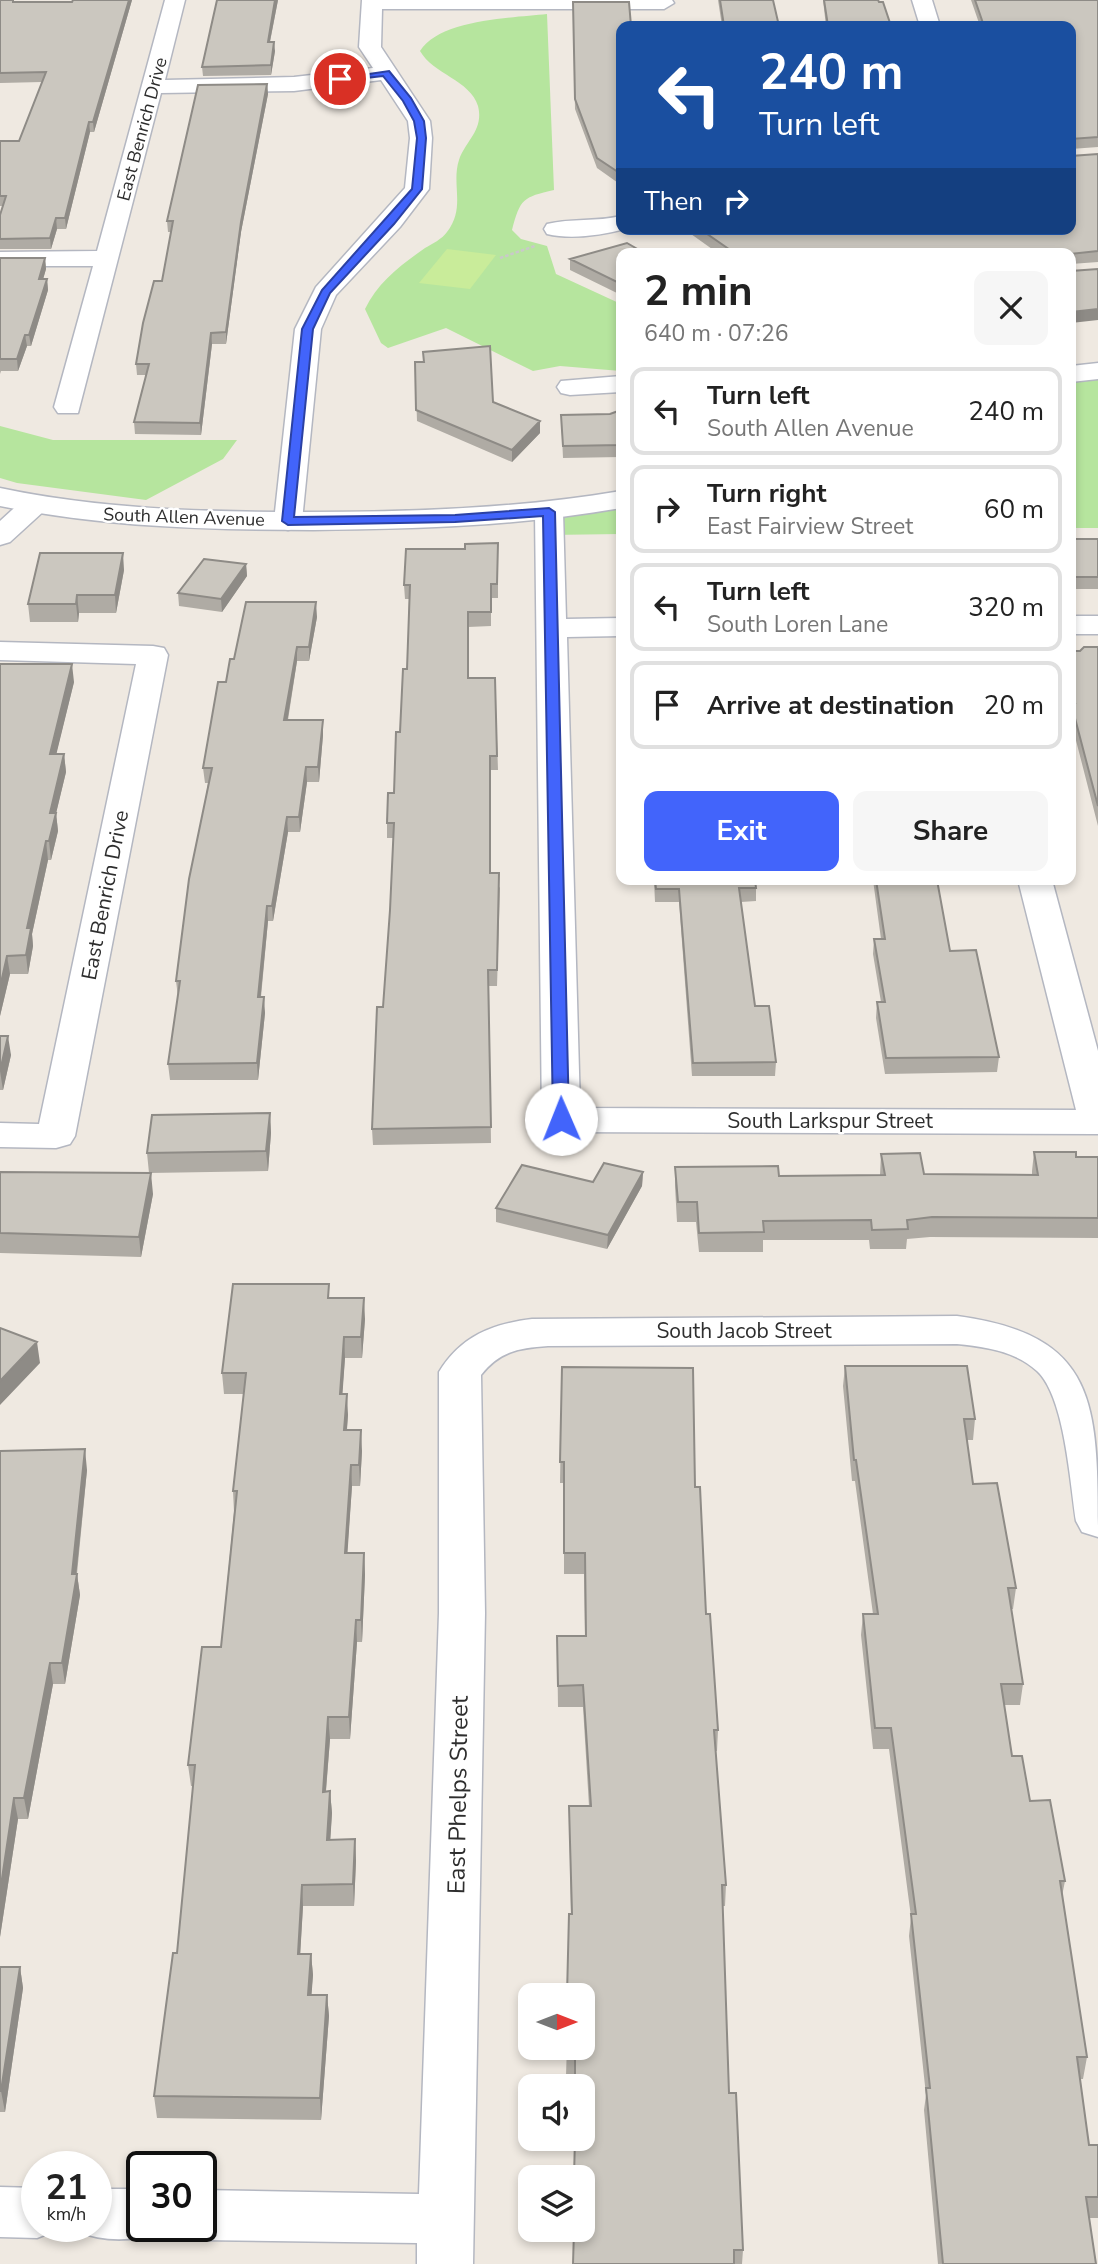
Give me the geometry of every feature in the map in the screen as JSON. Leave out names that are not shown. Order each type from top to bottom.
[{"type":"street","name":"East Benrich Drive","points":[[68,407],[175,0]]},
{"type":"street","points":[[922,0],[928,21]]},
{"type":"street","points":[[288,521],[308,329],[325,292],[391,222],[417,189],[421,138],[419,121],[408,100],[386,73],[370,47],[372,2],[664,1],[666,21]]},
{"type":"street","points":[[153,87],[294,84],[386,73]]},
{"type":"street","points":[[556,229],[600,228],[616,224]]},
{"type":"street","points":[[0,259],[108,258]]},
{"type":"street","points":[[1076,373],[1098,370]]},
{"type":"street","points":[[570,387],[616,384]]},
{"type":"street","name":"South Allen Avenue","points":[[0,497],[59,510],[148,520],[288,521],[455,519],[549,512],[616,501]]},
{"type":"street","points":[[0,536],[34,505]]},
{"type":"street","points":[[549,512],[551,628],[616,627]]},
{"type":"street","points":[[1076,625],[1098,625]]},
{"type":"street","name":"South Larkspur Street","points":[[551,628],[561,1119],[1098,1122]]},
{"type":"street","name":"East Benrich Drive","points":[[0,651],[153,655],[56,1136],[0,1135]]},
{"type":"street","points":[[1036,885],[1098,1122]]},
{"type":"street","name":"South Jacob Street","points":[[460,1372],[479,1348],[506,1336],[548,1332],[957,1330],[1002,1336],[1038,1352],[1063,1374],[1077,1414],[1098,1521]]},
{"type":"street","name":"East Phelps Street","points":[[447,2241],[462,1613],[460,1372]]},
{"type":"street","points":[[0,2212],[21,2213]]},
{"type":"street","points":[[217,2217],[447,2241]]},
{"type":"green space","points":[[547,14],[554,190],[524,201],[512,230],[521,239],[547,246],[556,274],[616,302],[616,371],[560,366],[533,371],[446,328],[388,348],[381,343],[365,309],[376,290],[391,275],[442,237],[453,223],[457,205],[456,178],[459,160],[479,122],[478,106],[474,97],[460,83],[433,66],[420,51],[430,40],[443,32],[497,19]]},
{"type":"green space","points":[[447,249],[496,255],[470,289],[419,283]]},
{"type":"green space","points":[[1098,371],[1098,528],[1076,528],[1076,373]]},
{"type":"green space","points":[[0,426],[53,440],[237,440],[223,459],[146,500],[17,483],[0,478]]},
{"type":"green space","points":[[616,501],[616,534],[549,535],[549,512]]},
{"type":"building","points":[[0,0],[129,0],[93,122],[89,122],[65,218],[56,218],[50,238],[0,239],[0,215],[6,196],[0,196],[0,141],[19,141],[46,72],[0,73]]},
{"type":"building","points":[[217,0],[275,0],[268,42],[274,42],[271,65],[202,67]]},
{"type":"building","points":[[720,0],[773,0],[778,21],[723,21]]},
{"type":"building","points":[[824,0],[878,0],[883,2],[889,21],[827,21]]},
{"type":"building","points":[[975,0],[1098,0],[1098,137],[1076,139],[1076,21],[982,21]]},
{"type":"building","points":[[573,2],[629,2],[631,21],[616,21],[616,171],[597,158],[575,99]]},
{"type":"building","points":[[267,84],[241,222],[226,332],[211,333],[200,423],[134,422],[149,364],[136,364],[143,323],[154,281],[162,281],[173,221],[167,221],[198,85]]},
{"type":"building","points":[[1098,154],[1098,251],[1076,253],[1076,248],[727,248],[709,235],[1076,235],[1076,156]]},
{"type":"building","points":[[627,243],[636,248],[616,248],[616,282],[570,259]]},
{"type":"building","points":[[0,258],[45,258],[39,279],[47,279],[29,335],[25,335],[17,359],[0,359]]},
{"type":"building","points":[[1098,269],[1098,309],[1076,311],[1076,271]]},
{"type":"building","points":[[490,346],[493,402],[540,421],[512,450],[416,410],[415,362],[424,362],[423,352]]},
{"type":"building","points":[[616,412],[616,445],[563,446],[561,415]]},
{"type":"building","points":[[1076,539],[1098,539],[1098,577],[1076,577]]},
{"type":"building","points":[[498,543],[497,584],[491,584],[491,612],[468,612],[468,678],[495,678],[497,756],[490,756],[490,873],[499,873],[497,970],[488,970],[491,1127],[372,1129],[377,1007],[383,1007],[390,910],[394,823],[387,823],[388,793],[394,793],[396,732],[400,732],[403,669],[407,669],[410,585],[404,585],[406,549],[465,549],[465,544]]},
{"type":"building","points":[[40,553],[123,553],[115,595],[77,595],[76,604],[28,604]]},
{"type":"building","points":[[204,559],[246,564],[221,599],[178,593]]},
{"type":"building","points":[[246,602],[316,602],[309,647],[297,647],[284,720],[323,720],[318,767],[306,767],[299,817],[287,817],[272,906],[267,906],[258,997],[264,997],[257,1063],[168,1064],[180,981],[176,981],[189,879],[212,768],[203,768],[218,682],[226,682],[230,659],[234,659]]},
{"type":"building","points":[[1084,647],[1098,647],[1098,806],[1076,722],[1076,651]]},
{"type":"building","points":[[0,664],[72,664],[50,754],[64,754],[50,813],[56,813],[49,841],[46,841],[27,928],[31,928],[26,955],[7,956],[0,987]]},
{"type":"building","points":[[656,885],[756,885],[756,888],[739,888],[755,1006],[769,1006],[776,1062],[693,1063],[679,889],[656,889]]},
{"type":"building","points":[[877,885],[938,885],[950,951],[976,950],[999,1057],[886,1058],[877,1002],[885,1002],[874,939],[885,939]]},
{"type":"building","points":[[0,1036],[8,1036],[0,1071]]},
{"type":"building","points":[[270,1113],[266,1151],[147,1153],[152,1115]]},
{"type":"building","points":[[1034,1152],[1076,1152],[1076,1157],[1098,1157],[1098,1218],[932,1217],[907,1220],[908,1229],[872,1230],[871,1220],[763,1221],[764,1232],[699,1233],[697,1202],[678,1202],[675,1167],[778,1166],[779,1176],[885,1175],[881,1154],[920,1153],[924,1174],[1038,1175]]},
{"type":"building","points":[[604,1163],[643,1172],[608,1235],[496,1208],[522,1165],[593,1182]]},
{"type":"building","points":[[0,1172],[151,1173],[139,1237],[0,1233]]},
{"type":"building","points":[[233,1284],[329,1284],[328,1298],[364,1298],[361,1337],[344,1337],[340,1394],[347,1394],[344,1430],[361,1430],[359,1465],[351,1465],[345,1553],[364,1553],[361,1620],[356,1620],[349,1717],[328,1717],[323,1792],[330,1791],[327,1840],[355,1839],[353,1884],[302,1885],[298,1954],[311,1954],[308,1995],[327,1995],[320,2098],[154,2096],[173,1953],[177,1953],[195,1765],[188,1765],[202,1647],[221,1647],[237,1491],[233,1491],[246,1373],[222,1373]]},
{"type":"building","points":[[0,1328],[37,1342],[0,1381]]},
{"type":"building","points":[[845,1366],[967,1366],[975,1419],[964,1419],[973,1484],[997,1483],[1016,1588],[1008,1588],[1023,1684],[1001,1684],[1012,1756],[1022,1756],[1030,1801],[1050,1800],[1065,1881],[1060,1881],[1087,2057],[1077,2057],[1089,2145],[1098,2145],[1098,2197],[1086,2197],[1096,2264],[943,2264],[926,2088],[930,2088],[911,1914],[916,1914],[891,1728],[875,1728],[863,1614],[878,1614],[854,1460]]},
{"type":"building","points":[[562,1367],[693,1368],[695,1487],[700,1487],[706,1614],[710,1614],[718,1730],[714,1730],[726,1885],[722,1885],[729,2093],[736,2093],[743,2250],[734,2250],[734,2264],[573,2264],[574,2242],[595,2242],[595,2165],[574,2165],[575,2151],[595,2151],[595,2074],[575,2074],[575,2060],[595,2060],[595,1983],[567,1983],[569,1914],[572,1914],[569,1806],[591,1806],[583,1685],[558,1686],[557,1636],[586,1636],[585,1553],[564,1553],[564,1462],[560,1462]]},
{"type":"building","points":[[85,1449],[72,1574],[77,1574],[62,1663],[50,1663],[24,1798],[14,1798],[0,1892],[0,1451]]},
{"type":"building","points":[[0,1967],[20,1967],[1,2091],[0,2091]]},
{"type":"route","points":[[340,79],[386,73],[408,100],[419,121],[421,138],[417,189],[391,222],[325,292],[313,316],[308,329],[288,521],[455,519],[549,512],[561,1119]]}]
